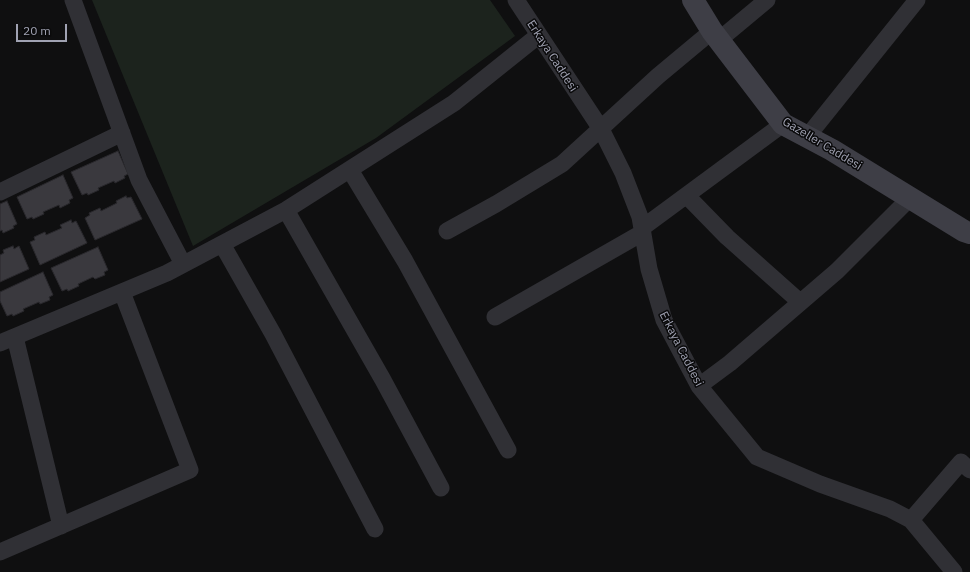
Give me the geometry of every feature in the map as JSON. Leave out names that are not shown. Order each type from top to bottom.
[{"type":"street","points":[[73,0],[139,180],[183,264]]},
{"type":"street","name":"Erkaya Caddesi","points":[[516,0],[601,129],[623,173],[640,216],[649,269],[664,320],[698,386],[757,457],[820,484],[890,509],[911,520],[954,572]]},
{"type":"street","name":"Gazeller Caddesi","points":[[693,0],[716,36],[783,124],[832,150],[970,233]]},
{"type":"street","points":[[448,231],[562,164],[658,76],[767,0]]},
{"type":"street","points":[[806,137],[917,0]]},
{"type":"street","points":[[61,526],[8,340],[122,292],[183,264],[286,210],[454,104],[539,35]]},
{"type":"street","points":[[495,317],[642,231],[783,124]]},
{"type":"street","points":[[0,192],[122,133]]},
{"type":"street","points":[[350,170],[405,261],[508,450]]},
{"type":"street","points":[[688,196],[727,237],[800,302]]},
{"type":"street","points":[[698,386],[730,363],[837,271],[910,198]]},
{"type":"street","points":[[286,210],[371,359],[441,488]]},
{"type":"street","points":[[222,244],[273,334],[375,529]]},
{"type":"street","points":[[0,552],[190,470],[122,292]]},
{"type":"street","points":[[911,520],[967,462]]},
{"type":"shaded area","points":[[92,0],[490,0],[515,36],[376,138],[193,246]]},
{"type":"building","points":[[118,151],[128,174],[124,176],[125,178],[115,183],[114,181],[98,188],[99,190],[88,195],[87,193],[82,195],[71,172]]},
{"type":"building","points":[[63,175],[73,198],[69,200],[70,203],[60,208],[59,205],[43,212],[44,214],[33,219],[32,217],[27,219],[17,197]]},
{"type":"building","points":[[126,196],[127,198],[131,197],[142,219],[95,240],[85,218],[90,215],[89,213],[100,208],[101,211],[117,203],[116,201]]},
{"type":"building","points":[[7,201],[17,224],[13,226],[14,228],[3,233],[2,230],[0,231],[0,204]]},
{"type":"building","points":[[71,220],[72,223],[76,221],[87,243],[40,265],[30,242],[35,240],[34,237],[45,232],[46,235],[62,228],[60,225]]},
{"type":"building","points":[[13,246],[14,249],[19,246],[29,269],[0,282],[0,255],[4,253],[3,250]]},
{"type":"building","points":[[98,247],[108,270],[104,272],[105,275],[95,279],[93,277],[78,284],[79,286],[68,291],[67,289],[62,291],[51,268]]},
{"type":"building","points":[[43,272],[53,295],[49,297],[50,300],[40,304],[39,302],[23,309],[24,311],[13,316],[12,314],[7,316],[0,301],[0,292]]}]
